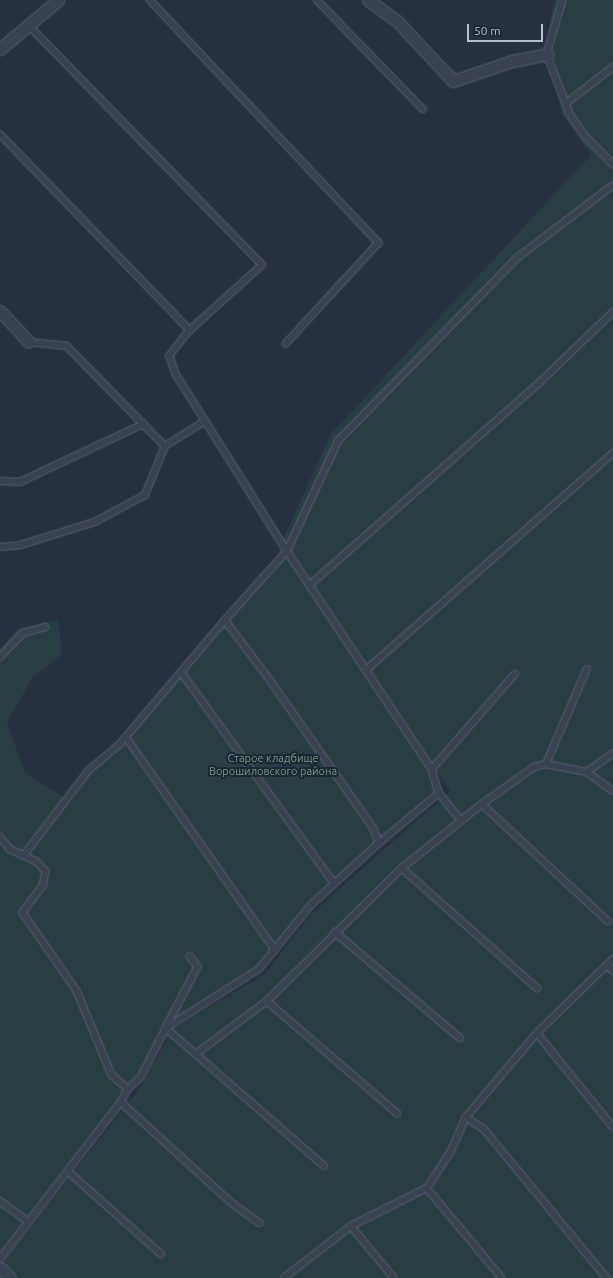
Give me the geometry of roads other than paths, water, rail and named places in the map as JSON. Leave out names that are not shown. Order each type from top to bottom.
[{"type":"street","points":[[0,49],[58,0]]},
{"type":"street","points":[[368,0],[398,22],[453,81],[512,61],[547,54]]},
{"type":"street","points":[[0,310],[29,342]]},
{"type":"street","points":[[0,1268],[10,1278]]},
{"type":"lane","points":[[150,0],[379,243],[286,344]]},
{"type":"lane","points":[[317,0],[423,109]]},
{"type":"lane","points":[[563,0],[547,54],[568,102],[570,114],[587,138],[613,164]]},
{"type":"lane","points":[[28,25],[262,265],[190,330],[170,356],[176,374],[287,551],[311,584],[432,769],[439,793],[461,820]]},
{"type":"lane","points":[[568,102],[613,67]]},
{"type":"lane","points":[[0,134],[190,330]]},
{"type":"lane","points":[[24,855],[89,770],[126,737],[182,673],[224,620],[287,551],[338,441],[517,258],[613,185]]},
{"type":"lane","points":[[311,584],[538,384],[613,312]]},
{"type":"lane","points":[[29,342],[67,346],[165,446]]},
{"type":"lane","points":[[0,547],[21,544],[95,522],[145,495],[165,446],[205,421]]},
{"type":"lane","points":[[0,481],[20,482],[143,424]]},
{"type":"lane","points":[[366,670],[613,453]]},
{"type":"lane","points":[[224,620],[268,677],[374,829],[379,842]]},
{"type":"lane","points":[[0,657],[23,633],[45,627]]},
{"type":"lane","points":[[546,764],[587,669]]},
{"type":"lane","points":[[182,673],[334,883]]},
{"type":"lane","points":[[432,769],[515,674]]},
{"type":"lane","points":[[126,737],[275,950]]},
{"type":"lane","points":[[587,772],[613,753]]},
{"type":"lane","points":[[196,1054],[267,1001],[335,932],[402,868],[461,820],[534,767],[546,764],[587,772],[613,791]]},
{"type":"lane","points":[[166,1028],[259,969],[311,905],[379,842],[439,793]]},
{"type":"lane","points":[[482,804],[608,921]]},
{"type":"lane","points":[[0,837],[10,848],[36,861],[46,871],[43,886],[23,913],[77,991],[112,1075],[128,1089]]},
{"type":"lane","points":[[402,868],[537,988]]},
{"type":"lane","points":[[335,932],[460,1038]]},
{"type":"lane","points":[[0,1259],[121,1102],[128,1089],[140,1078],[198,967],[190,956]]},
{"type":"lane","points":[[284,1278],[352,1226],[427,1188],[451,1151],[466,1117],[537,1033],[613,959]]},
{"type":"lane","points":[[608,965],[613,971]]},
{"type":"lane","points":[[267,1001],[397,1113]]},
{"type":"lane","points":[[166,1028],[324,1166]]},
{"type":"lane","points":[[537,1033],[613,1128]]},
{"type":"lane","points":[[121,1102],[232,1203],[260,1223]]},
{"type":"lane","points":[[466,1117],[484,1129],[607,1278]]},
{"type":"lane","points":[[68,1172],[161,1254]]},
{"type":"lane","points":[[427,1188],[502,1278]]},
{"type":"lane","points":[[0,1201],[28,1221]]},
{"type":"lane","points":[[352,1226],[394,1278]]},
{"type":"park label","name":"Старое кладбище Ворошиловского района","points":[[273,765]]}]
